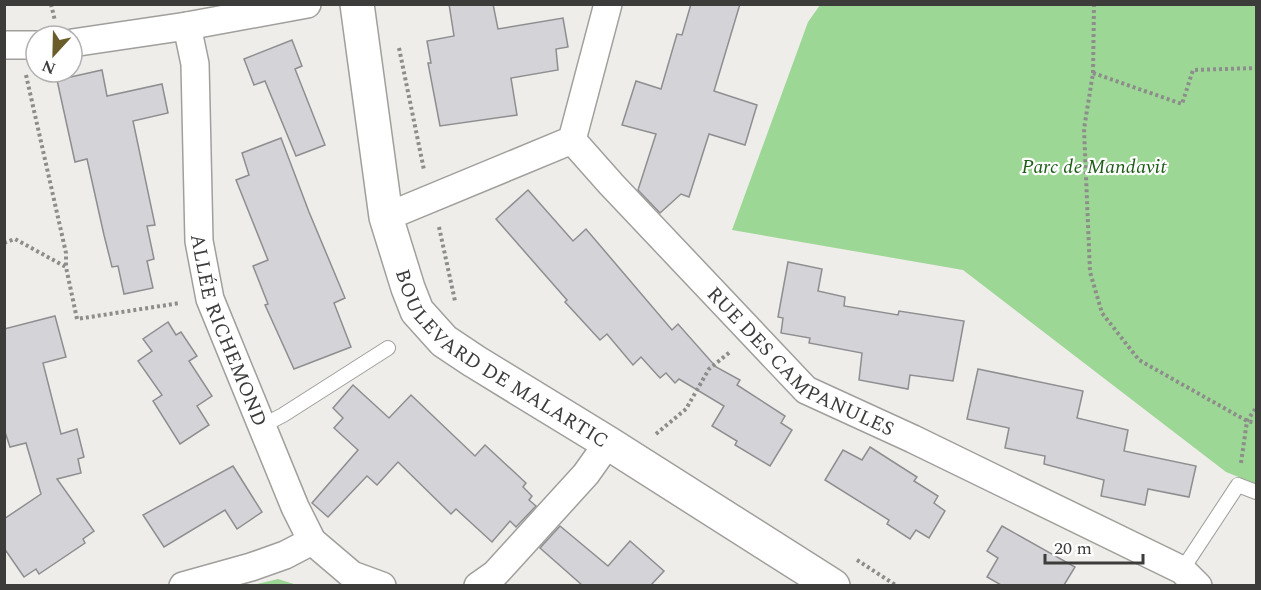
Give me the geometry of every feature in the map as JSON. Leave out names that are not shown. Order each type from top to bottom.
[{"type":"street","points":[[84,41],[187,26],[307,4]]},
{"type":"street","name":"BOULEVARD DE MALARTIC","points":[[357,4],[386,218],[417,311],[444,341],[474,361],[833,585]]},
{"type":"street","points":[[386,218],[572,140],[608,4]]},
{"type":"street","name":"ALLÉE RICHEMOND","points":[[187,26],[195,64],[199,241],[210,299],[295,507],[312,541],[350,580],[382,585]]},
{"type":"street","name":"RUE DES CAMPANULES","points":[[572,140],[807,390],[934,449],[1190,578]]},
{"type":"street","points":[[478,585],[495,573],[591,469],[608,443]]},
{"type":"street","points":[[183,585],[251,567],[285,555],[312,541]]},
{"type":"lane","points":[[262,426],[388,348]]},
{"type":"lane","points":[[1190,578],[1238,485],[1257,492]]},
{"type":"path","points":[[1094,4],[1093,73],[1084,129],[1090,272],[1102,314],[1139,360],[1247,421],[1257,423]]},
{"type":"path","points":[[397,39],[430,199],[441,231],[454,300],[460,307]]},
{"type":"path","points":[[20,45],[66,253],[66,267],[77,319],[210,299]]},
{"type":"path","points":[[1093,73],[1182,104],[1193,70],[1257,68]]},
{"type":"path","points":[[4,243],[15,239],[66,267]]},
{"type":"path","points":[[656,435],[686,409],[709,369],[753,333]]},
{"type":"path","points":[[1238,485],[1247,421],[1257,408]]},
{"type":"path","points":[[856,560],[897,585]]},
{"type":"green space","name":"Parc de Mandavit","points":[[820,5],[1256,5],[1256,484],[1226,472],[963,270],[732,230],[808,22]]},
{"type":"green space","points":[[278,579],[297,585],[253,585]]},
{"type":"building","points":[[449,4],[493,4],[498,29],[563,18],[568,47],[556,49],[558,70],[511,78],[517,115],[440,126],[428,63],[431,63],[427,41],[454,36]]},
{"type":"building","points":[[691,4],[740,4],[714,91],[757,105],[745,145],[709,134],[689,197],[681,194],[660,213],[638,190],[656,134],[622,125],[636,81],[661,89],[677,34],[682,35]]},
{"type":"building","points":[[292,40],[302,66],[295,69],[325,145],[296,156],[265,81],[254,85],[244,59]]},
{"type":"building","points":[[102,70],[107,96],[162,84],[168,113],[133,121],[155,225],[147,226],[154,259],[147,261],[153,288],[124,294],[118,266],[112,267],[87,159],[75,162],[58,84],[84,84],[84,74]]},
{"type":"building","points":[[281,138],[345,298],[334,303],[351,347],[294,369],[265,305],[268,304],[253,266],[268,260],[236,180],[249,175],[242,153]]},
{"type":"building","points":[[528,190],[573,241],[586,229],[672,330],[678,324],[716,367],[740,380],[737,385],[785,416],[781,423],[792,430],[770,466],[735,445],[737,441],[712,426],[724,406],[679,379],[675,383],[666,373],[660,378],[641,357],[633,365],[607,334],[600,340],[565,302],[567,300],[496,219]]},
{"type":"building","points":[[788,262],[822,269],[818,291],[845,297],[844,306],[898,315],[899,311],[964,321],[953,381],[910,375],[908,389],[859,380],[862,353],[809,343],[810,338],[781,333],[783,318],[778,317]]},
{"type":"building","points":[[55,316],[66,357],[43,363],[61,434],[77,429],[84,457],[78,459],[81,473],[57,479],[94,531],[83,539],[85,543],[39,574],[36,569],[24,577],[4,548],[4,519],[41,494],[26,443],[10,447],[4,429],[4,329]]},
{"type":"building","points":[[168,322],[176,335],[181,332],[197,356],[189,361],[212,396],[197,406],[209,425],[180,444],[153,401],[162,395],[138,361],[152,351],[143,339]]},
{"type":"building","points":[[978,369],[1083,391],[1077,418],[1128,430],[1124,451],[1196,466],[1189,497],[1148,489],[1145,505],[1101,496],[1104,480],[1044,464],[1045,456],[1005,448],[1009,428],[967,419]]},
{"type":"building","points":[[353,385],[389,418],[411,395],[475,456],[485,445],[526,483],[523,487],[532,496],[529,500],[536,506],[516,527],[510,521],[492,542],[456,509],[451,514],[398,462],[377,485],[367,476],[328,517],[312,503],[358,450],[334,428],[343,418],[333,408]]},
{"type":"building","points":[[870,447],[917,477],[914,481],[938,496],[934,503],[945,511],[929,538],[916,530],[910,539],[887,524],[889,520],[825,480],[843,450],[862,460]]},
{"type":"building","points":[[233,466],[262,512],[237,529],[225,510],[164,547],[143,515]]},
{"type":"building","points":[[560,526],[608,566],[630,541],[664,571],[651,585],[582,585],[540,548]]},
{"type":"building","points":[[1002,526],[1075,567],[1064,585],[1001,585],[987,577],[998,558],[987,551]]}]
